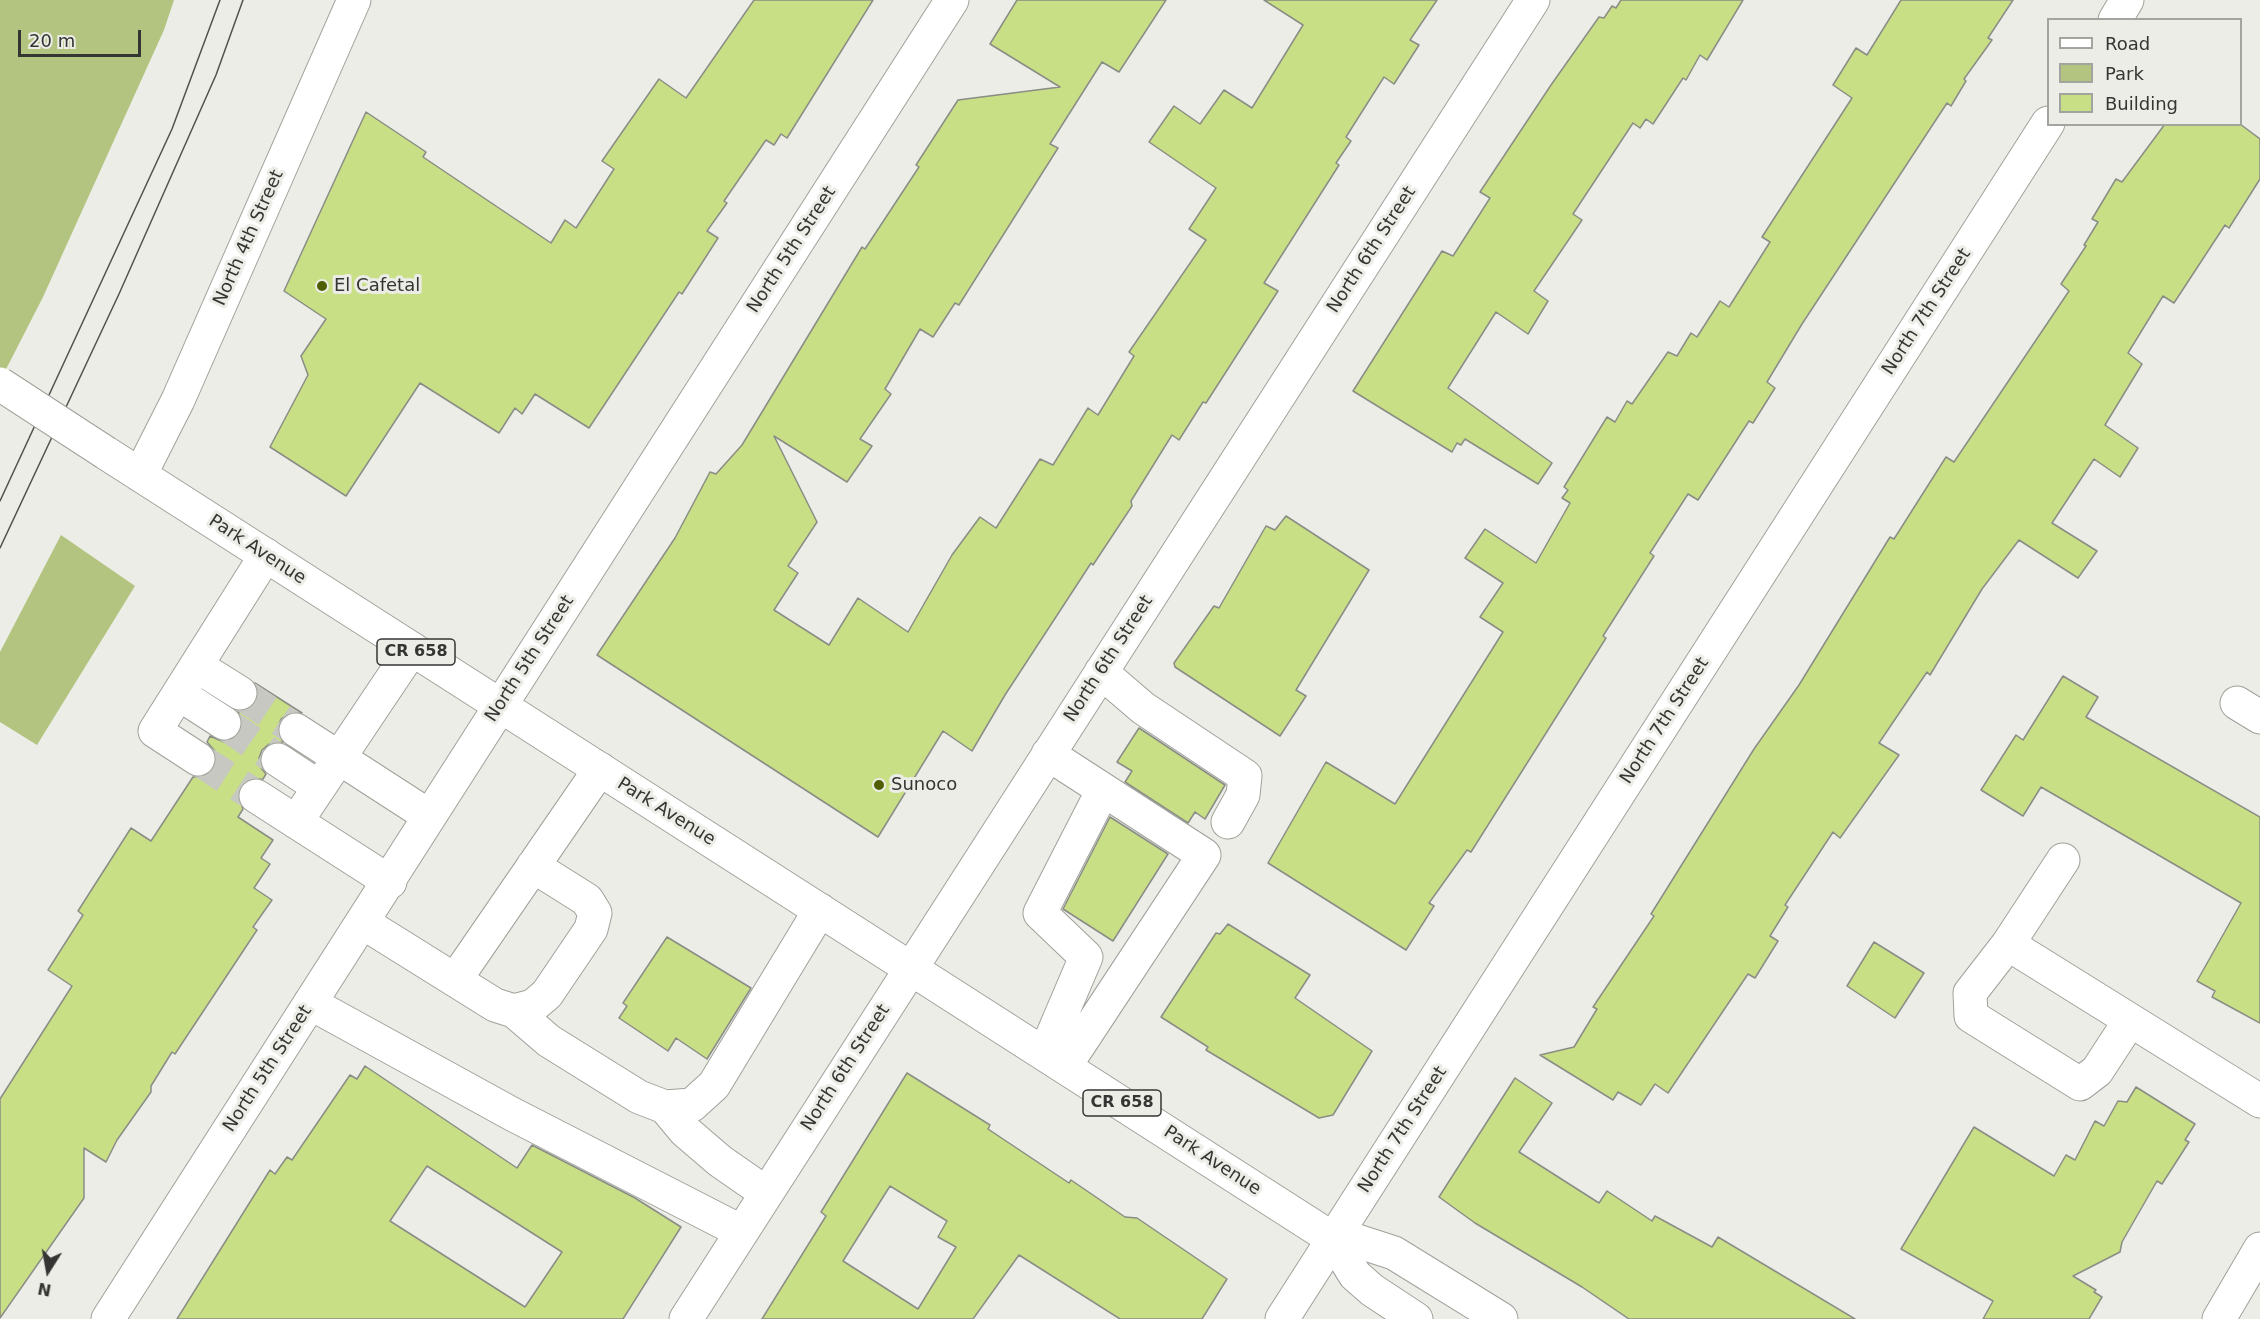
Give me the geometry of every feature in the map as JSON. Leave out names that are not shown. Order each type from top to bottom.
[{"type":"street","name":"North 4th Street","points":[[140,475],[178,400],[354,0]]},
{"type":"street","name":"North 5th Street","points":[[108,1319],[362,922],[390,882],[429,816],[952,0]]},
{"type":"street","name":"North 6th Street","points":[[686,1319],[1533,0]]},
{"type":"street","points":[[2116,18],[2127,0]]},
{"type":"street","name":"North 7th Street","points":[[1282,1319],[2047,126]]},
{"type":"street","name":"Park Avenue","points":[[0,384],[1333,1239],[1355,1275],[1372,1290],[1416,1319]]},
{"type":"street","points":[[198,759],[155,731],[266,555]]},
{"type":"street","points":[[296,822],[412,649]]},
{"type":"street","points":[[197,666],[240,693]]},
{"type":"street","points":[[1101,672],[1143,708],[1245,776],[1243,795],[1228,822]]},
{"type":"street","points":[[179,694],[224,723]]},
{"type":"street","points":[[296,730],[429,816]]},
{"type":"street","points":[[1048,754],[1204,855],[1055,1060]]},
{"type":"street","points":[[278,760],[319,787]]},
{"type":"street","points":[[455,980],[600,769]]},
{"type":"street","points":[[1055,1060],[1086,957],[1040,913],[1103,790]]},
{"type":"street","points":[[256,796],[390,882]]},
{"type":"street","points":[[2063,860],[2008,944],[1970,993],[1971,1016],[2080,1083],[2097,1071],[2129,1022]]},
{"type":"street","points":[[514,1011],[533,1006],[547,993],[591,929],[595,913],[587,900],[533,866]]},
{"type":"street","points":[[362,922],[495,1005],[514,1011],[549,1041],[639,1097],[665,1107],[692,1105],[714,1085],[820,910]]},
{"type":"street","points":[[2008,944],[2129,1022],[2260,1101]]},
{"type":"street","points":[[310,1003],[512,1114],[742,1232]]},
{"type":"street","points":[[665,1107],[685,1131],[720,1161],[766,1193]]},
{"type":"street","name":"Park Avenue","points":[[1333,1239],[1357,1241],[1394,1253],[1502,1319]]},
{"type":"street","points":[[2219,1319],[2260,1249]]},
{"type":"green space","points":[[0,0],[174,0],[164,30],[43,297],[0,381]]},
{"type":"green space","points":[[61,535],[135,586],[37,745],[0,722],[0,652]]},
{"type":"building","points":[[754,0],[873,0],[787,138],[781,134],[774,145],[766,140],[724,201],[727,203],[707,231],[718,238],[682,294],[679,292],[589,428],[535,394],[522,414],[515,408],[499,433],[420,383],[346,496],[270,447],[308,375],[301,356],[326,319],[284,291],[366,112],[426,152],[423,157],[551,243],[565,220],[576,228],[614,169],[602,161],[659,79],[686,98]]},
{"type":"building","points":[[1017,0],[1166,0],[1119,72],[1102,62],[1050,144],[1058,148],[959,305],[955,303],[933,337],[920,329],[885,389],[891,394],[860,439],[872,446],[847,482],[774,436],[817,522],[788,566],[798,573],[774,610],[829,645],[858,598],[908,632],[952,555],[980,517],[996,528],[1040,459],[1053,465],[1088,408],[1098,415],[1134,356],[1129,352],[1206,240],[1189,229],[1216,188],[1149,142],[1174,106],[1200,124],[1224,90],[1252,108],[1303,25],[1264,0],[1437,0],[1410,40],[1419,45],[1394,84],[1384,77],[1346,137],[1351,141],[1336,163],[1339,165],[1264,283],[1278,291],[1206,403],[1203,402],[1179,440],[1172,435],[1131,501],[1132,506],[1093,565],[1091,563],[1005,695],[972,751],[943,731],[878,837],[597,655],[675,538],[710,472],[716,474],[742,445],[862,247],[865,249],[919,167],[916,165],[958,100],[1060,87],[990,44]]},
{"type":"building","points":[[1621,0],[1743,0],[1707,60],[1700,55],[1686,80],[1683,78],[1653,124],[1646,119],[1640,128],[1633,123],[1573,214],[1582,220],[1534,291],[1548,301],[1528,334],[1496,312],[1448,388],[1552,463],[1538,484],[1465,439],[1461,445],[1457,443],[1452,452],[1353,391],[1442,251],[1453,256],[1490,198],[1480,192],[1551,85],[1599,17],[1604,18],[1612,6],[1616,8]]},
{"type":"building","points":[[1901,0],[2013,0],[1988,38],[1992,40],[1964,79],[1966,81],[1951,106],[1947,103],[1802,324],[1767,382],[1775,388],[1753,423],[1749,421],[1698,500],[1688,494],[1650,553],[1654,556],[1603,636],[1606,638],[1471,852],[1467,850],[1429,903],[1434,906],[1406,950],[1268,863],[1326,762],[1395,804],[1503,632],[1480,617],[1503,583],[1465,558],[1485,529],[1536,563],[1570,503],[1562,498],[1568,490],[1564,487],[1607,417],[1615,422],[1627,401],[1632,404],[1668,352],[1677,356],[1691,333],[1697,337],[1720,301],[1729,307],[1770,242],[1762,237],[1852,98],[1833,85],[1856,48],[1867,55]]},
{"type":"building","points":[[2164,126],[2242,126],[2260,139],[2260,179],[2229,228],[2225,225],[2174,303],[2163,296],[2128,353],[2142,364],[2105,425],[2138,448],[2120,477],[2094,459],[2052,523],[2097,551],[2078,578],[2019,540],[1982,589],[1930,675],[1927,672],[1879,743],[1899,755],[1840,838],[1833,832],[1785,905],[1788,907],[1770,936],[1778,941],[1755,978],[1748,974],[1668,1093],[1655,1084],[1641,1105],[1618,1092],[1613,1100],[1540,1055],[1574,1047],[1597,1009],[1593,1007],[1654,916],[1651,914],[1754,749],[1799,685],[1890,537],[1894,539],[1946,457],[1954,462],[2069,291],[2061,284],[2086,246],[2084,245],[2098,222],[2092,219],[2116,179],[2122,182]]},
{"type":"building","points":[[1286,516],[1369,570],[1296,690],[1306,696],[1280,736],[1175,667],[1174,663],[1214,606],[1219,608],[1266,526],[1275,530]]},
{"type":"building","points":[[2063,676],[2098,697],[2086,717],[2260,817],[2260,1023],[2212,997],[2215,991],[2197,981],[2241,903],[2041,787],[2023,816],[1981,790],[2016,735],[2023,740]]},
{"type":"building","points":[[255,683],[302,713],[288,713],[281,719],[277,730],[283,742],[269,744],[262,750],[259,758],[261,768],[266,774],[263,779],[247,780],[240,786],[237,795],[243,809],[238,817],[273,840],[261,858],[270,864],[254,888],[272,900],[253,927],[257,930],[175,1054],[172,1052],[151,1086],[151,1092],[117,1140],[106,1162],[84,1148],[84,1198],[0,1318],[0,1099],[72,986],[48,970],[83,915],[78,911],[131,828],[151,841],[193,777],[206,776],[214,769],[217,761],[215,751],[207,742],[210,736],[224,742],[232,740],[239,734],[243,723],[238,711],[248,710],[256,702],[259,693]]},
{"type":"building","points":[[1139,728],[1225,785],[1205,819],[1195,812],[1188,823],[1125,782],[1132,771],[1117,762]]},
{"type":"building","points":[[1110,817],[1168,854],[1113,941],[1063,909]]},
{"type":"building","points":[[1228,924],[1310,975],[1295,998],[1372,1051],[1333,1115],[1319,1118],[1206,1050],[1208,1047],[1161,1017],[1216,933],[1220,934]]},
{"type":"building","points":[[667,937],[751,988],[707,1059],[676,1038],[668,1051],[619,1018],[627,1006],[623,1003]]},
{"type":"building","points":[[1874,942],[1924,973],[1895,1018],[1847,986]]},
{"type":"building","points":[[365,1066],[517,1168],[532,1145],[635,1198],[681,1227],[623,1319],[177,1319],[270,1170],[275,1174],[287,1157],[292,1160],[350,1075],[357,1079]],"holes":[[[427,1166],[562,1252],[525,1307],[390,1221]]]},
{"type":"building","points":[[907,1073],[990,1125],[988,1129],[1069,1183],[1071,1180],[1125,1217],[1137,1218],[1227,1279],[1202,1319],[1120,1319],[1019,1255],[973,1319],[762,1319],[826,1216],[821,1212]],"holes":[[[890,1186],[947,1221],[938,1237],[956,1247],[918,1309],[843,1261]]]},
{"type":"building","points":[[1515,1078],[1552,1103],[1519,1152],[1599,1203],[1607,1191],[1652,1221],[1655,1216],[1712,1247],[1718,1237],[1855,1319],[1629,1319],[1582,1287],[1475,1223],[1439,1197]]},
{"type":"building","points":[[2136,1087],[2195,1124],[2185,1140],[2189,1142],[2162,1184],[2157,1181],[2122,1242],[2120,1252],[2073,1276],[2096,1290],[2094,1292],[2102,1297],[2089,1319],[1983,1319],[1993,1301],[1901,1249],[1974,1127],[2054,1176],[2066,1155],[2075,1160],[2095,1121],[2104,1126],[2118,1101],[2127,1102]]},
{"type":"tunnel","points":[[240,693],[296,730]]},
{"type":"tunnel","points":[[224,723],[278,760]]},
{"type":"tunnel","points":[[198,759],[256,796]]},
{"type":"tram line","points":[[0,501],[172,129],[220,0]]},
{"type":"tram line","points":[[0,548],[119,294],[216,75],[243,0]]},
{"type":"place","name":"El Cafetal","points":[[322,286]]},
{"type":"place","name":"Sunoco","points":[[879,785]]}]
